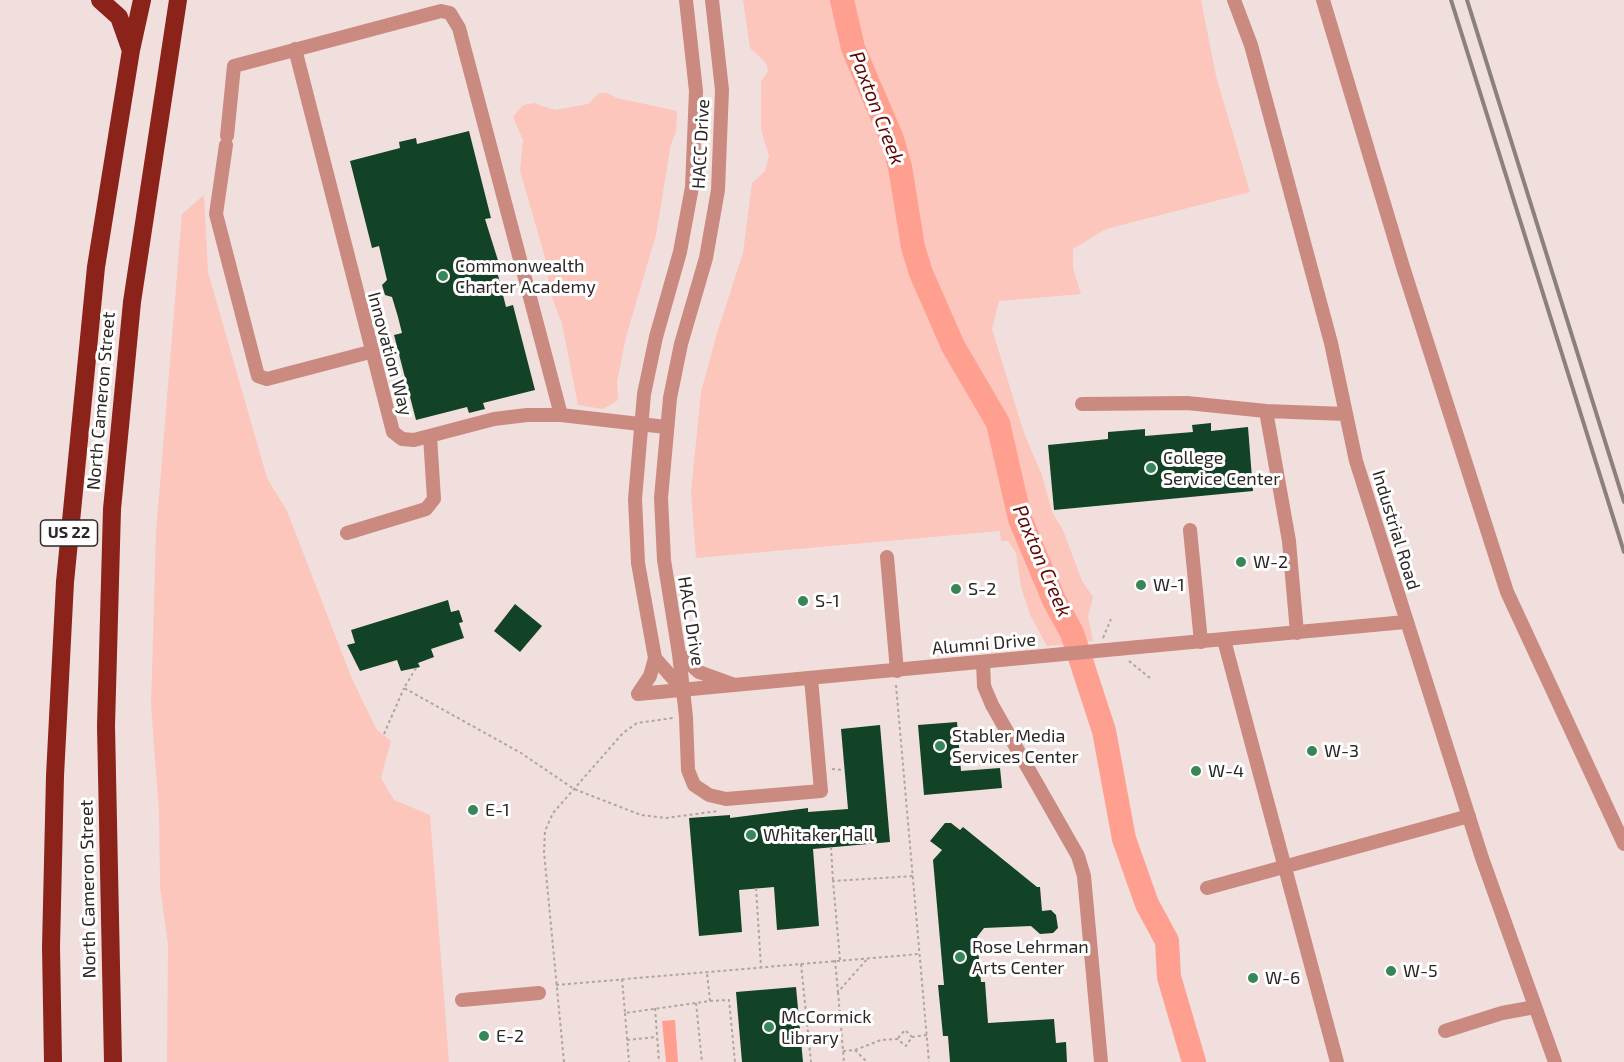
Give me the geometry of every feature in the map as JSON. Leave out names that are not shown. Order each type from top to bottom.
[{"type":"highway","points":[[100,0],[119,17],[131,50]]},
{"type":"highway","name":"North Cameron Street","points":[[51,1062],[55,776],[65,582],[91,303],[131,50],[142,0]]},
{"type":"highway","name":"North Cameron Street","points":[[113,1062],[105,726],[112,509],[132,302],[178,0]]},
{"type":"street","name":"HACC Drive","points":[[683,690],[655,658],[643,595],[636,531],[636,477],[640,424],[650,364],[680,252],[692,187],[696,91],[686,0]]},
{"type":"street","name":"HACC Drive","points":[[683,690],[680,654],[668,591],[662,530],[662,468],[675,370],[706,258],[718,190],[722,90],[712,0]]},
{"type":"street","name":"Industrial Road","points":[[1234,0],[1251,45],[1332,343],[1356,461],[1405,622],[1469,816],[1555,1062]]},
{"type":"street","points":[[1323,0],[1403,267],[1507,592],[1624,844]]},
{"type":"street","points":[[370,352],[263,379],[258,376],[216,214],[234,66],[441,11],[450,13],[455,18],[561,414]]},
{"type":"street","name":"Innovation Way","points":[[295,49],[370,352],[393,432],[409,440],[494,419],[561,414],[666,427]]},
{"type":"street","points":[[1082,404],[1187,404],[1266,411],[1346,414]]},
{"type":"street","points":[[1266,411],[1289,541],[1297,633]]},
{"type":"street","points":[[347,533],[426,508],[434,499],[430,436]]},
{"type":"street","points":[[1190,530],[1202,642]]},
{"type":"street","points":[[887,557],[896,676]]},
{"type":"street","name":"Alumni Drive","points":[[655,658],[650,676],[638,694],[811,678],[896,676],[982,663],[1053,656],[1099,646],[1202,642],[1405,622]]},
{"type":"street","points":[[1224,640],[1337,1062]]},
{"type":"street","points":[[680,654],[699,672],[737,685]]},
{"type":"street","points":[[982,663],[984,687],[992,705],[1078,855],[1084,876],[1101,1062]]},
{"type":"street","points":[[683,690],[682,717],[688,770],[694,785],[709,795],[733,799],[821,791],[811,678]]},
{"type":"street","points":[[1207,888],[1469,816]]},
{"type":"street","points":[[462,1000],[539,993]]},
{"type":"street","points":[[1445,1031],[1502,1013],[1535,1007]]},
{"type":"path","points":[[1099,646],[1111,619]]},
{"type":"path","points":[[1129,661],[1150,678]]},
{"type":"path","points":[[384,734],[404,688],[416,668]]},
{"type":"path","points":[[896,676],[928,1062]]},
{"type":"path","points":[[404,688],[521,753],[574,789],[641,814],[666,818],[718,812]]},
{"type":"path","points":[[564,1062],[544,841],[545,831],[554,813],[606,749],[631,726],[682,717]]},
{"type":"path","points":[[831,847],[840,960]]},
{"type":"path","points":[[833,881],[914,876]]},
{"type":"path","points":[[756,888],[761,967]]},
{"type":"path","points":[[556,985],[920,954]]},
{"type":"path","points":[[838,993],[868,958]]},
{"type":"path","points":[[835,960],[844,1062]]},
{"type":"path","points":[[801,964],[811,1062]]},
{"type":"path","points":[[707,972],[710,1001]]},
{"type":"path","points":[[622,979],[629,1062]]},
{"type":"path","points":[[625,1013],[729,1000],[735,1062]]},
{"type":"path","points":[[696,1003],[702,1062]]},
{"type":"path","points":[[655,1008],[659,1062]]},
{"type":"path","points":[[843,1051],[855,1050],[873,1042],[897,1039],[904,1030],[912,1037]]},
{"type":"path","points":[[897,1039],[906,1046],[912,1037],[927,1035]]},
{"type":"path","points":[[627,1040],[657,1037]]},
{"type":"path","points":[[855,1050],[867,1062]]},
{"type":"shaded area","points":[[743,0],[1201,0],[1216,76],[1250,192],[1106,229],[1073,249],[1073,268],[1081,294],[999,301],[992,329],[1024,433],[1042,475],[1052,512],[1063,530],[1082,581],[1093,597],[1088,616],[1093,641],[1047,646],[1030,615],[1021,587],[1016,553],[1008,541],[1001,541],[1000,531],[696,558],[691,492],[701,392],[743,253],[752,183],[765,171],[769,156],[761,130],[761,82],[768,71],[766,63],[750,48]]},
{"type":"shaded area","points":[[599,93],[677,111],[676,132],[671,144],[656,235],[626,337],[617,382],[618,400],[603,409],[578,405],[562,324],[550,292],[545,257],[520,171],[523,140],[513,117],[523,105],[534,103],[555,110],[588,104]]},
{"type":"shaded area","points":[[204,195],[208,272],[267,478],[287,511],[352,679],[377,730],[391,741],[381,778],[394,800],[430,815],[449,1062],[167,1062],[168,944],[160,887],[159,811],[151,706],[156,532],[182,214]]},
{"type":"shaded area","points":[[675,1020],[678,1062],[666,1062],[662,1021]]},
{"type":"building","name":"Commonwealth Charter Academy","points":[[469,131],[491,218],[485,219],[501,270],[497,271],[506,307],[513,305],[535,390],[483,403],[485,409],[469,413],[467,407],[416,420],[394,335],[402,333],[398,317],[392,297],[385,295],[382,285],[387,280],[379,246],[372,248],[350,161],[400,148],[399,142],[416,138],[417,144]]},
{"type":"building","name":"College Service Center","points":[[1211,423],[1211,431],[1248,427],[1253,491],[1054,510],[1048,445],[1108,439],[1108,432],[1145,429],[1145,436],[1193,432],[1192,425]]},
{"type":"building","points":[[448,600],[451,612],[459,610],[463,622],[459,623],[464,638],[431,649],[434,657],[418,663],[420,667],[401,671],[397,660],[360,671],[347,645],[355,643],[351,630]]},
{"type":"building","points":[[515,604],[542,626],[520,652],[494,631]]},
{"type":"building","name":"Stabler Media Services Center","points":[[957,722],[961,771],[1000,768],[1002,788],[924,795],[918,725]]},
{"type":"building","name":"Whitaker Hall","points":[[880,725],[890,842],[813,849],[819,926],[777,930],[774,887],[739,890],[742,932],[699,936],[689,818],[730,815],[730,818],[808,808],[808,812],[848,809],[841,729]]},
{"type":"building","name":"Rose Lehrman Arts Center","points":[[945,823],[951,823],[960,830],[963,827],[1037,887],[1040,887],[1042,911],[1051,910],[1056,915],[1058,928],[1053,933],[1040,934],[1031,926],[984,928],[977,937],[981,982],[985,982],[988,1023],[1054,1019],[1056,1043],[1066,1042],[1067,1062],[950,1062],[948,1036],[943,1036],[938,985],[944,985],[933,860],[942,850],[930,841]]},
{"type":"building","name":"McCormick Library","points":[[796,987],[803,1062],[742,1062],[736,992]]},
{"type":"waterway","name":"Paxton Creek","points":[[842,0],[853,48],[892,139],[900,167],[913,247],[921,273],[953,346],[998,423],[1020,519],[1054,600],[1072,633],[1104,731],[1124,839],[1147,904],[1167,941],[1169,977],[1194,1062]]},
{"type":"railway","points":[[1451,0],[1624,552]]},
{"type":"railway","points":[[1467,0],[1624,502]]},
{"type":"place","name":"Commonwealth Charter Academy","points":[[443,276]]},
{"type":"place","name":"College Service Center","points":[[1151,468]]},
{"type":"place","name":"W-2","points":[[1241,562]]},
{"type":"place","name":"W-1","points":[[1141,585]]},
{"type":"place","name":"S-2","points":[[956,589]]},
{"type":"place","name":"S-1","points":[[803,601]]},
{"type":"place","name":"Stabler Media Services Center","points":[[940,746]]},
{"type":"place","name":"W-3","points":[[1312,751]]},
{"type":"place","name":"W-4","points":[[1196,771]]},
{"type":"place","name":"E-1","points":[[473,810]]},
{"type":"place","name":"Whitaker Hall","points":[[751,835]]},
{"type":"place","name":"Rose Lehrman Arts Center","points":[[960,957]]},
{"type":"place","name":"W-5","points":[[1391,971]]},
{"type":"place","name":"W-6","points":[[1253,978]]},
{"type":"place","name":"McCormick Library","points":[[769,1027]]},
{"type":"place","name":"E-2","points":[[484,1036]]}]
